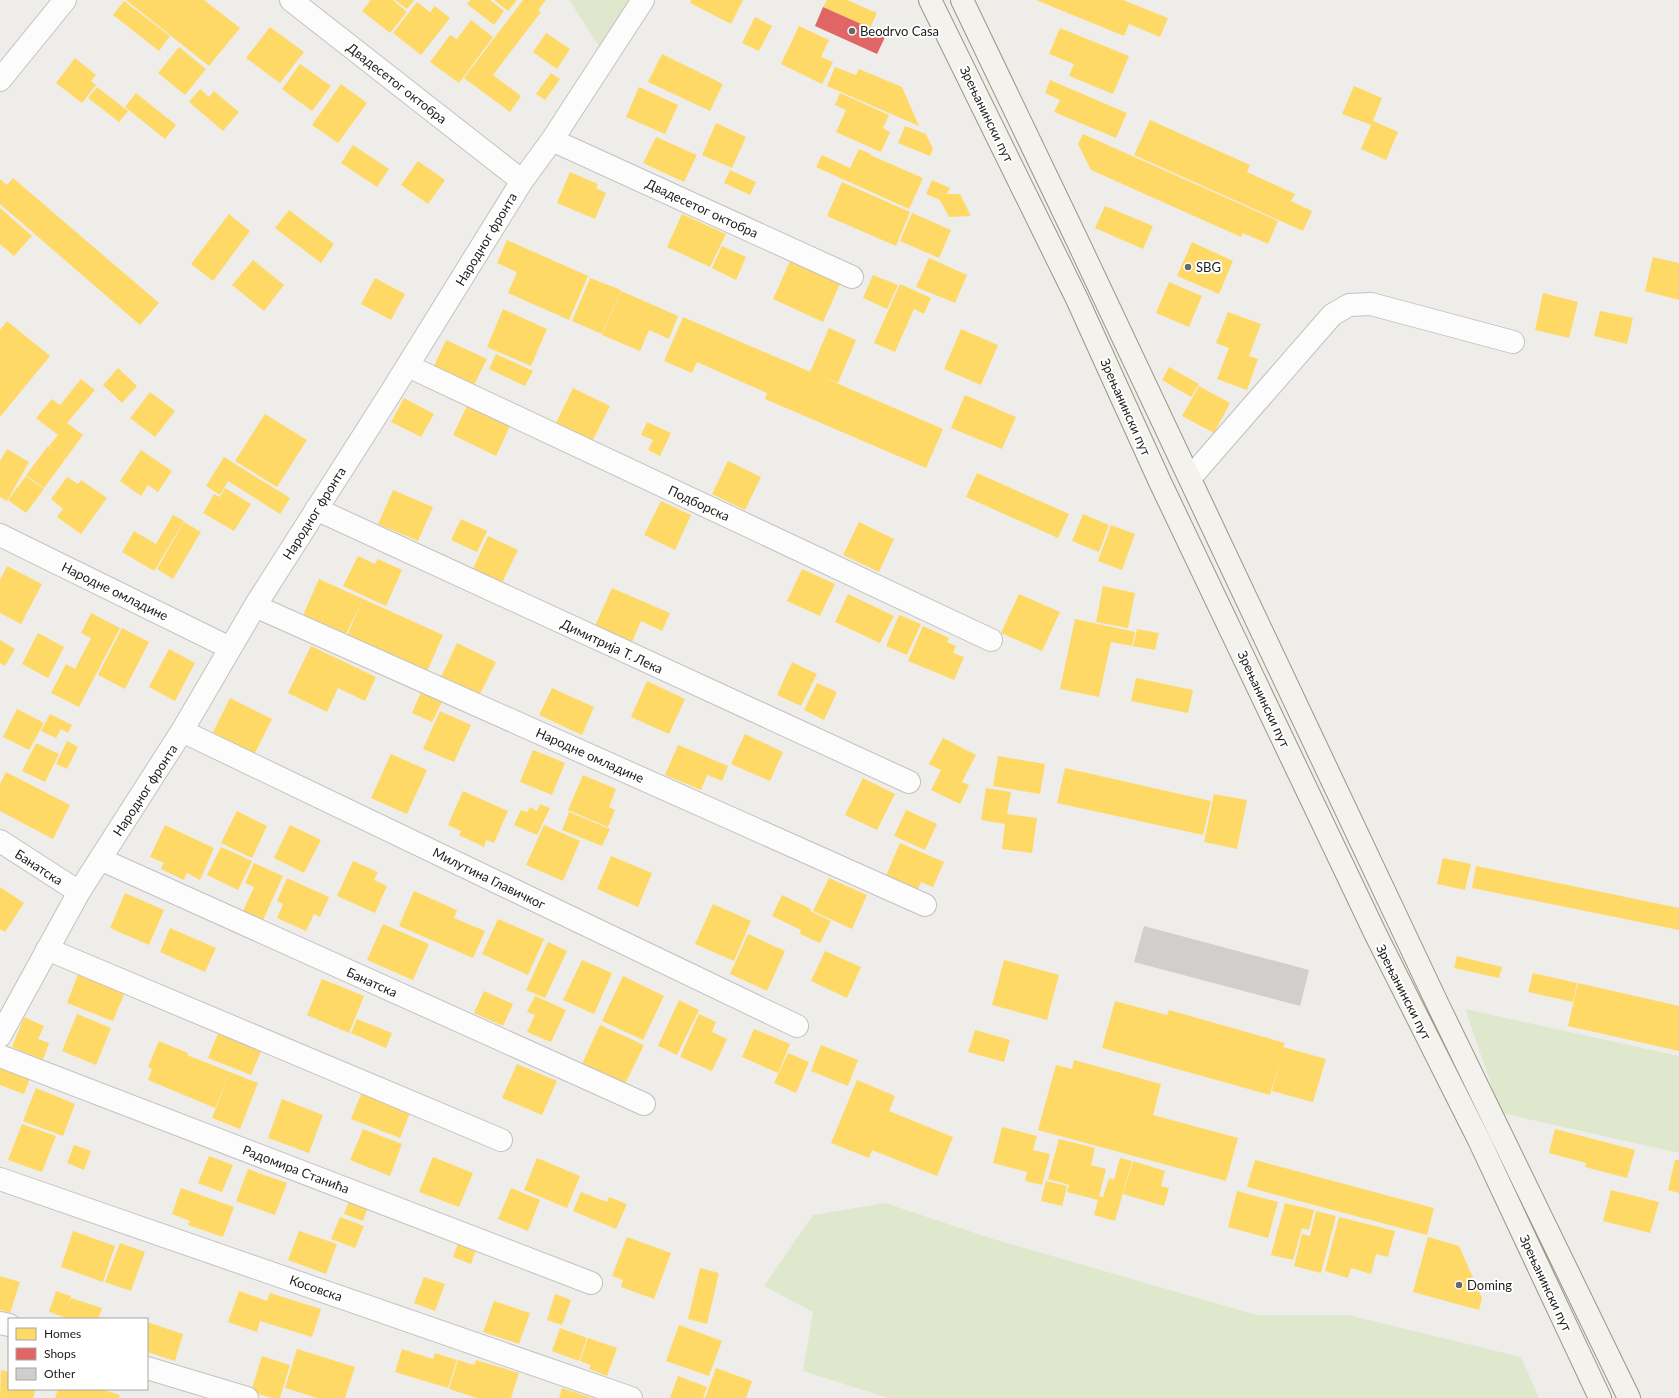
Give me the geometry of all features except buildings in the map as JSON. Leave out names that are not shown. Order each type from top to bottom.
[{"type":"main road","name":"Зрењанински пут","points":[[930,0],[1077,299],[1160,482],[1376,935],[1479,1140],[1600,1398]]},
{"type":"main road","name":"Зрењанински пут","points":[[962,0],[1190,478],[1439,1007],[1629,1398]]},
{"type":"street","points":[[0,80],[65,0]]},
{"type":"street","name":"Двадесетог октобра","points":[[291,0],[522,181]]},
{"type":"street","name":"Народног фронта","points":[[0,1036],[79,892],[182,731],[255,606],[408,366],[522,181],[552,140],[643,0]]},
{"type":"street","name":"Двадесетог октобра","points":[[552,140],[852,277]]},
{"type":"street","points":[[1190,478],[1332,315],[1349,305],[1371,304],[1512,342]]},
{"type":"street","name":"Подборска","points":[[408,366],[991,640]]},
{"type":"street","name":"Димитрија Т. Лека","points":[[316,509],[909,782]]},
{"type":"street","name":"Народне омладине","points":[[0,535],[230,648]]},
{"type":"street","name":"Народне омладине","points":[[255,606],[925,905]]},
{"type":"street","name":"Милутина Главичког","points":[[182,731],[797,1026]]},
{"type":"street","name":"Банатска","points":[[0,841],[79,892]]},
{"type":"street","name":"Банатска","points":[[100,859],[644,1104]]},
{"type":"street","points":[[47,949],[501,1140]]},
{"type":"street","name":"Радомира Станића","points":[[0,1056],[591,1283]]},
{"type":"street","name":"Косовска","points":[[0,1179],[631,1398]]},
{"type":"street","points":[[148,1368],[247,1398]]},
{"type":"green space","points":[[569,0],[643,0],[606,57]]},
{"type":"green space","points":[[1465,1009],[1679,1056],[1679,1153],[1501,1113]]},
{"type":"green space","points":[[885,1203],[993,1239],[1257,1315],[1348,1315],[1521,1357],[1539,1398],[888,1398],[803,1371],[813,1312],[764,1286],[813,1215]]},
{"type":"place","name":"Beodrvo Casa","points":[[852,31]]},
{"type":"place","name":"SBG","points":[[1188,267]]},
{"type":"place","name":"Doming","points":[[1459,1285]]}]
